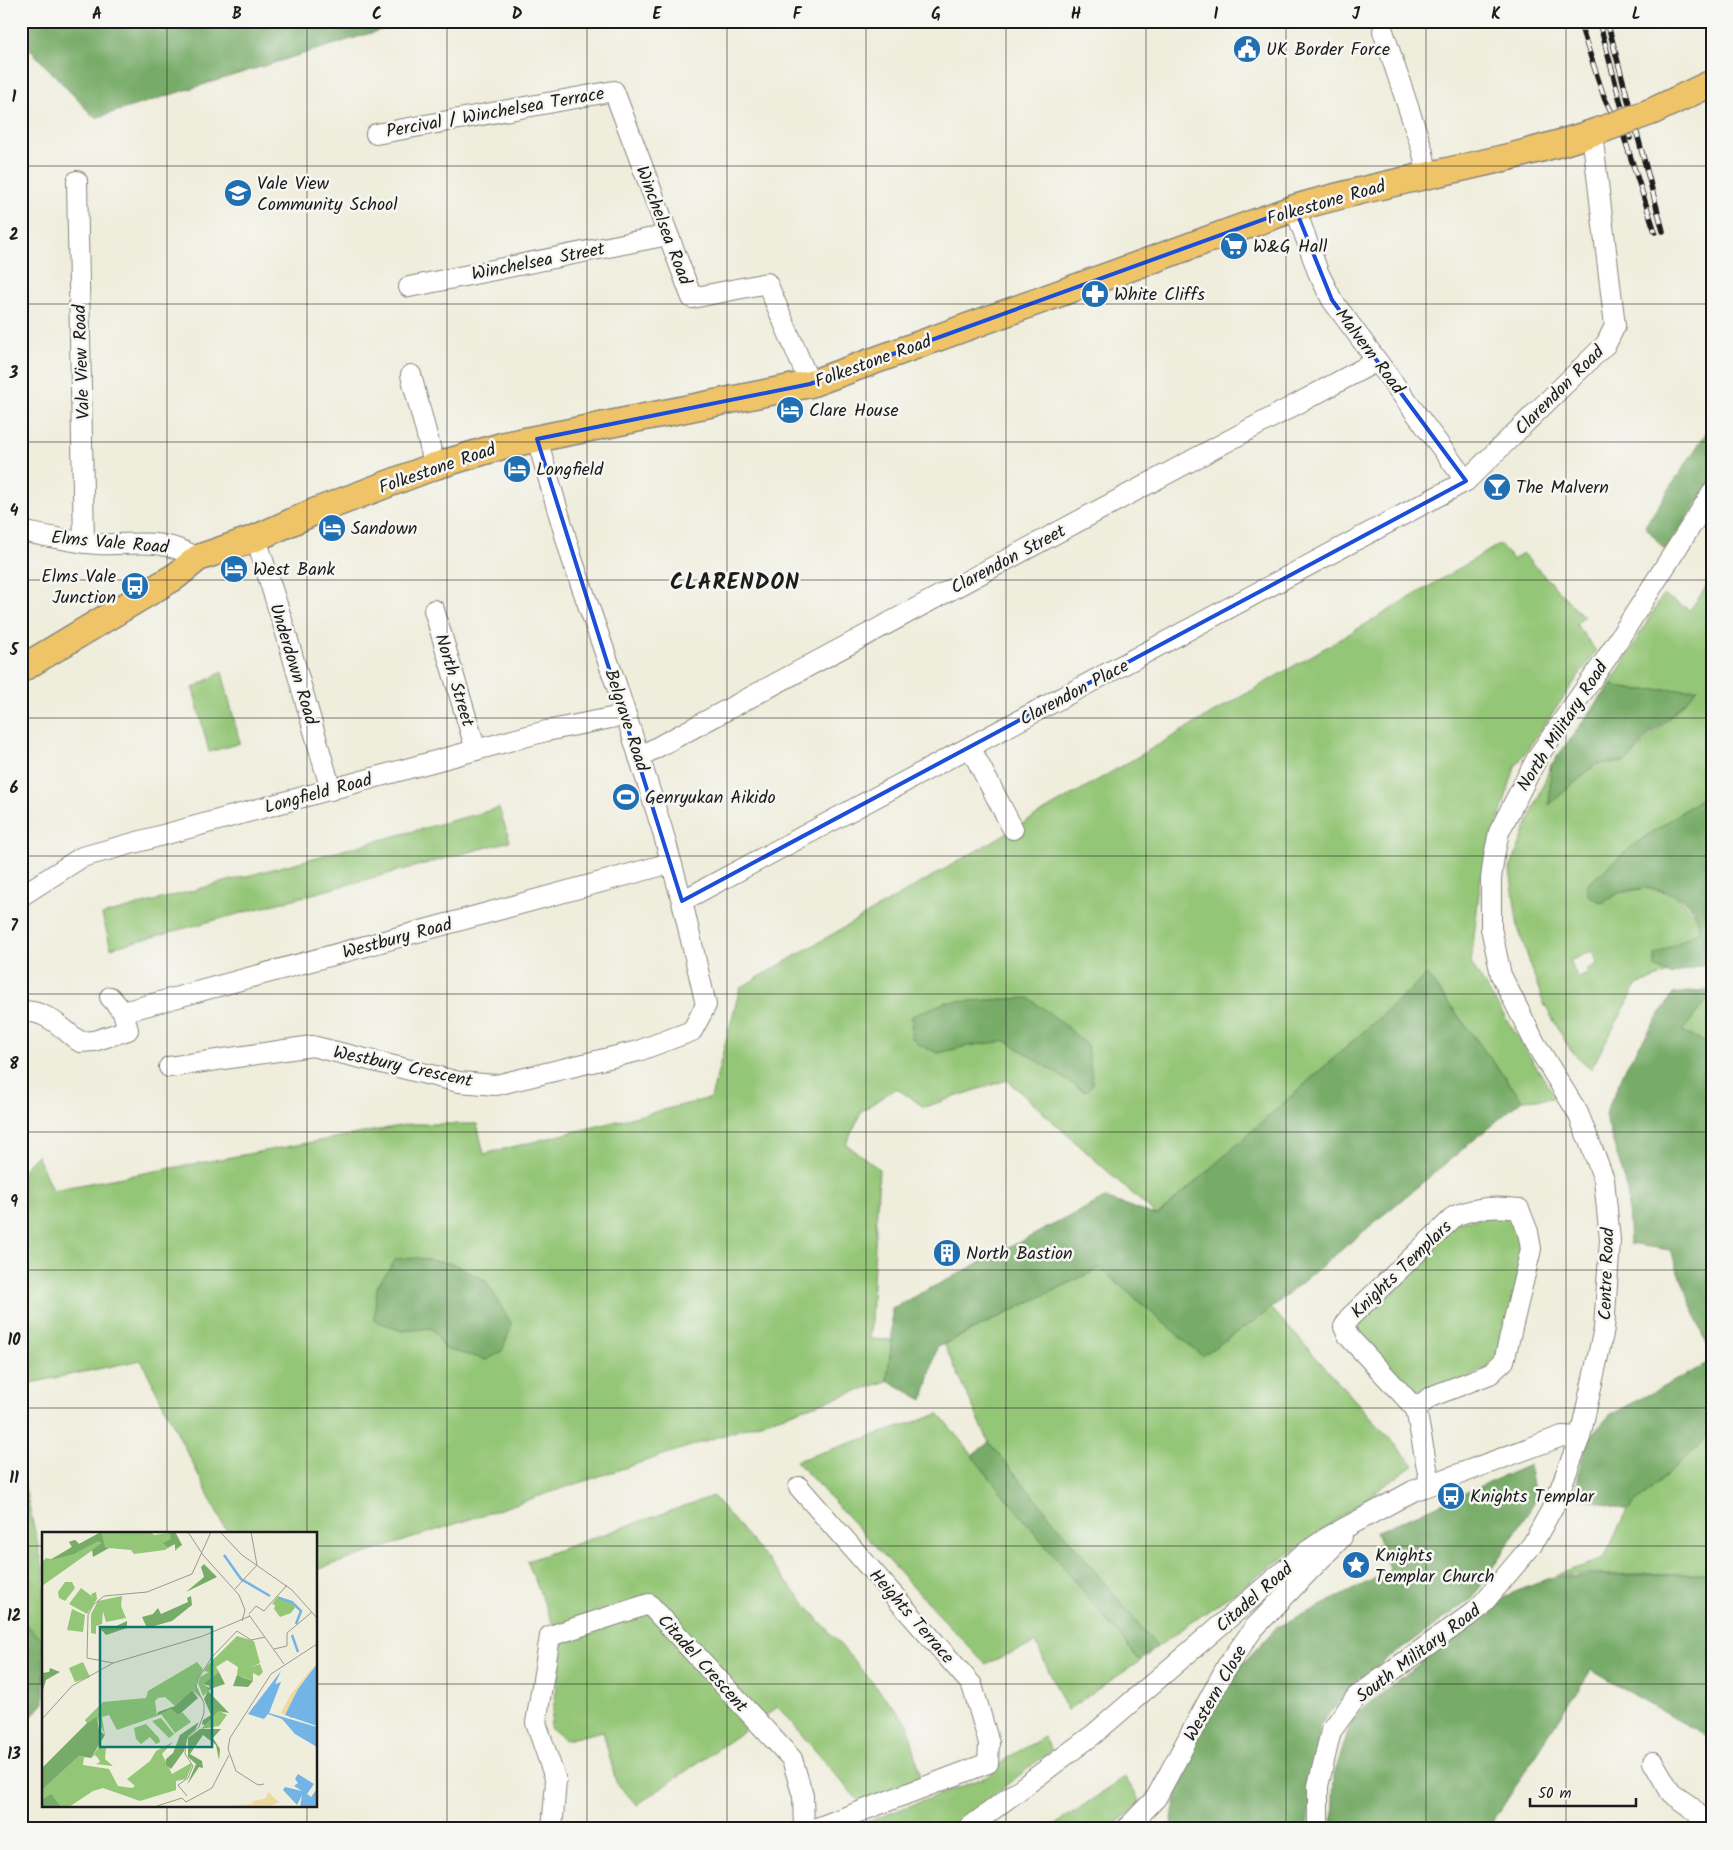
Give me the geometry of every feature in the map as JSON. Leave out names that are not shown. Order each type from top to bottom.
[{"type":"main road","name":"Folkestone Road","points":[[21,669],[176,576],[198,558],[256,538],[314,512],[434,466],[487,450],[537,439],[810,384],[1295,208],[1338,196],[1518,155],[1596,132],[1652,111],[1712,83]]},
{"type":"street","points":[[1383,31],[1422,149],[1428,176]]},
{"type":"street","name":"Percival / Winchelsea Terrace","points":[[376,134],[614,91]]},
{"type":"street","name":"Winchelsea Road","points":[[614,91],[692,298],[767,283],[810,384]]},
{"type":"street","name":"Clarendon Road","points":[[1466,482],[1606,344],[1616,326],[1596,132]]},
{"type":"street","name":"Vale View Road","points":[[77,181],[84,543]]},
{"type":"street","name":"Malvern Road","points":[[1295,208],[1318,272],[1332,300],[1466,482]]},
{"type":"street","name":"Winchelsea Street","points":[[409,286],[668,235]]},
{"type":"street","name":"Clarendon Street","points":[[639,757],[1376,361]]},
{"type":"street","points":[[411,374],[434,466]]},
{"type":"street","name":"Belgrave Road","points":[[537,439],[572,559],[626,715],[671,863],[682,901],[706,1005]]},
{"type":"street","name":"Clarendon Place","points":[[682,901],[1466,482]]},
{"type":"street","name":"North Military Road","points":[[1578,1113],[1535,1043],[1501,976],[1491,928],[1491,879],[1499,832],[1538,756],[1606,659],[1712,494]]},
{"type":"street","name":"Elms Vale Road","points":[[21,531],[84,543],[160,543],[181,549],[198,558]]},
{"type":"street","name":"Underdown Road","points":[[256,538],[285,630],[331,790]]},
{"type":"street","name":"North Street","points":[[434,610],[476,750]]},
{"type":"street","name":"Longfield Road","points":[[21,896],[82,857],[546,731],[626,715]]},
{"type":"street","points":[[970,747],[1013,829]]},
{"type":"street","name":"Westbury Road","points":[[21,1011],[34,1010],[58,1022],[80,1042],[94,1041],[126,1021],[671,863]]},
{"type":"street","points":[[110,997],[126,1021]]},
{"type":"street","name":"Westbury Crescent","points":[[169,1067],[312,1046],[459,1082],[496,1084],[638,1051],[692,1031],[706,1005]]},
{"type":"street","name":"Centre Road","points":[[1578,1113],[1604,1179],[1610,1240],[1604,1329],[1580,1437]]},
{"type":"street","name":"Knights Templars","points":[[1501,1206],[1519,1209],[1528,1232],[1531,1249],[1504,1361],[1490,1374],[1430,1397],[1416,1409],[1349,1337],[1344,1327],[1349,1318],[1455,1216],[1473,1209],[1501,1206]]},
{"type":"street","points":[[1416,1409],[1430,1484]]},
{"type":"street","name":"Citadel Road","points":[[967,1829],[1094,1734],[1303,1554],[1328,1536],[1356,1523],[1412,1490],[1562,1436],[1580,1437]]},
{"type":"street","name":"South Military Road","points":[[1318,1829],[1318,1786],[1331,1731],[1357,1696],[1478,1609],[1526,1552],[1554,1505],[1580,1437]]},
{"type":"street","name":"Heights Terrace","points":[[799,1487],[972,1685],[988,1743],[988,1763],[814,1829]]},
{"type":"street","name":"Western Close","points":[[1126,1829],[1156,1798],[1227,1666],[1254,1628],[1356,1523]]},
{"type":"street","name":"Citadel Crescent","points":[[552,1829],[556,1781],[536,1723],[550,1636],[649,1604],[792,1759],[803,1796],[804,1829]]},
{"type":"street","points":[[1653,1762],[1672,1793],[1690,1806],[1712,1829]]},
{"type":"highlighted area","points":[[1295,208],[1332,300],[1466,481],[682,901],[537,439],[810,384]]},
{"type":"green space","points":[[21,21],[410,21],[95,118],[21,40]]},
{"type":"green space","points":[[1712,424],[1712,483],[1665,550],[1645,526]]},
{"type":"green space","points":[[1500,544],[1513,560],[1522,553],[1584,617],[1576,624],[1596,651],[1515,767],[1481,876],[1471,963],[1556,1098],[1522,1100],[1427,975],[1157,1216],[1007,1080],[924,1107],[896,1088],[862,1111],[846,1144],[879,1169],[870,1339],[892,1340],[887,1381],[318,1569],[318,1532],[227,1532],[141,1360],[21,1385],[21,1171],[37,1155],[52,1190],[411,1124],[477,1124],[484,1154],[711,1098],[740,988]]},
{"type":"green space","points":[[1712,579],[1712,791],[1634,845],[1587,885],[1602,903],[1618,893],[1646,888],[1673,893],[1696,915],[1712,956],[1637,985],[1591,1069],[1571,1051],[1543,1002],[1518,928],[1510,869],[1551,765],[1550,804],[1596,764],[1626,762],[1697,690],[1635,690],[1610,685],[1663,595],[1690,610]],"holes":[[[1592,951],[1598,964],[1586,970],[1588,974],[1578,978],[1570,961]]]},
{"type":"green space","points":[[222,672],[240,743],[209,752],[193,688]]},
{"type":"green space","points":[[1610,685],[1635,690],[1698,689],[1646,739],[1626,762],[1596,764],[1549,805],[1551,765]]},
{"type":"green space","points":[[1712,791],[1712,962],[1670,975],[1655,967],[1655,955],[1700,931],[1697,917],[1690,906],[1673,894],[1651,889],[1629,890],[1617,894],[1602,903],[1588,895],[1587,885],[1634,845]]},
{"type":"green space","points":[[499,808],[510,841],[111,948],[102,915]]},
{"type":"green space","points":[[1427,975],[1522,1100],[1264,1314],[1202,1356],[1100,1268],[937,1347],[923,1400],[887,1380],[892,1340],[892,1308],[1105,1198],[1157,1216]]},
{"type":"green space","points":[[1712,989],[1712,994],[1682,1031],[1712,1045],[1712,1357],[1670,1250],[1630,1244],[1627,1188],[1605,1115],[1627,1065],[1673,994]]},
{"type":"green space","points":[[1712,994],[1712,1045],[1681,1031]]},
{"type":"green space","points":[[1029,998],[1059,1020],[1087,1045],[1093,1084],[1085,1092],[1007,1041],[968,1046],[938,1053],[919,1045],[911,1037],[912,1016],[946,1002]]},
{"type":"green space","points":[[1513,1215],[1523,1249],[1503,1360],[1419,1404],[1353,1327],[1367,1307],[1375,1309],[1427,1259],[1428,1250],[1458,1221]]},
{"type":"green space","points":[[417,1258],[454,1264],[486,1281],[512,1325],[502,1351],[487,1360],[445,1349],[432,1328],[402,1331],[374,1320],[377,1287],[396,1259]]},
{"type":"green space","points":[[1100,1268],[1202,1355],[1271,1308],[1414,1465],[1157,1647],[989,1442],[944,1344]]},
{"type":"green space","points":[[1712,1361],[1712,1428],[1700,1445],[1627,1510],[1573,1495],[1587,1440],[1610,1415]]},
{"type":"green space","points":[[939,1414],[1140,1661],[1067,1710],[1036,1643],[985,1664],[796,1461]]},
{"type":"green space","points":[[1712,1428],[1712,1573],[1555,1575],[1604,1559],[1627,1510],[1700,1445]]},
{"type":"green space","points":[[989,1442],[1157,1647],[1140,1661],[972,1456]]},
{"type":"green space","points":[[1529,1465],[1536,1500],[1473,1598],[1354,1683],[1320,1725],[1307,1829],[1170,1829],[1183,1760],[1230,1677],[1276,1628],[1390,1571],[1376,1532]]},
{"type":"green space","points":[[21,1471],[42,1562],[42,1648],[21,1625]]},
{"type":"green space","points":[[713,1496],[908,1724],[922,1782],[860,1803],[778,1707],[637,1805],[616,1782],[603,1731],[565,1740],[550,1728],[563,1649],[527,1561]]},
{"type":"green space","points":[[1712,1573],[1712,1740],[1591,1670],[1488,1829],[1332,1829],[1334,1775],[1353,1717],[1500,1598],[1553,1577]]},
{"type":"green space","points":[[21,1620],[42,1639],[42,1705],[21,1728]]},
{"type":"green space","points":[[1044,1737],[1052,1750],[949,1829],[848,1829],[989,1776],[1007,1758]]},
{"type":"green space","points":[[1125,1777],[1141,1803],[1110,1829],[1049,1829]]},
{"type":"railway","points":[[1579,21],[1604,97],[1624,137],[1655,232]]},
{"type":"railway","points":[[1599,21],[1630,138]]},
{"type":"railway","points":[[1607,21],[1663,231]]},
{"type":"place","name":"UK Border Force","points":[[1247,49]]},
{"type":"place","name":"Vale View Community School","points":[[238,193]]},
{"type":"place","name":"W&G Hall","points":[[1234,246]]},
{"type":"place","name":"White Cliffs","points":[[1095,294]]},
{"type":"place","name":"Clare House","points":[[790,410]]},
{"type":"place","name":"Longfield","points":[[517,469]]},
{"type":"place","name":"The Malvern","points":[[1497,487]]},
{"type":"place","name":"Sandown","points":[[332,528]]},
{"type":"place","name":"West Bank","points":[[234,569]]},
{"type":"place","name":"Elms Vale Junction","points":[[135,586]]},
{"type":"place","name":"Genryukan Aikido","points":[[626,797]]},
{"type":"place","name":"North Bastion","points":[[947,1253]]},
{"type":"place","name":"Knights Templar","points":[[1451,1496]]},
{"type":"place","name":"Knights Templar Church","points":[[1356,1565]]},
{"type":"district","name":"CLARENDON","points":[[735,581]]}]
